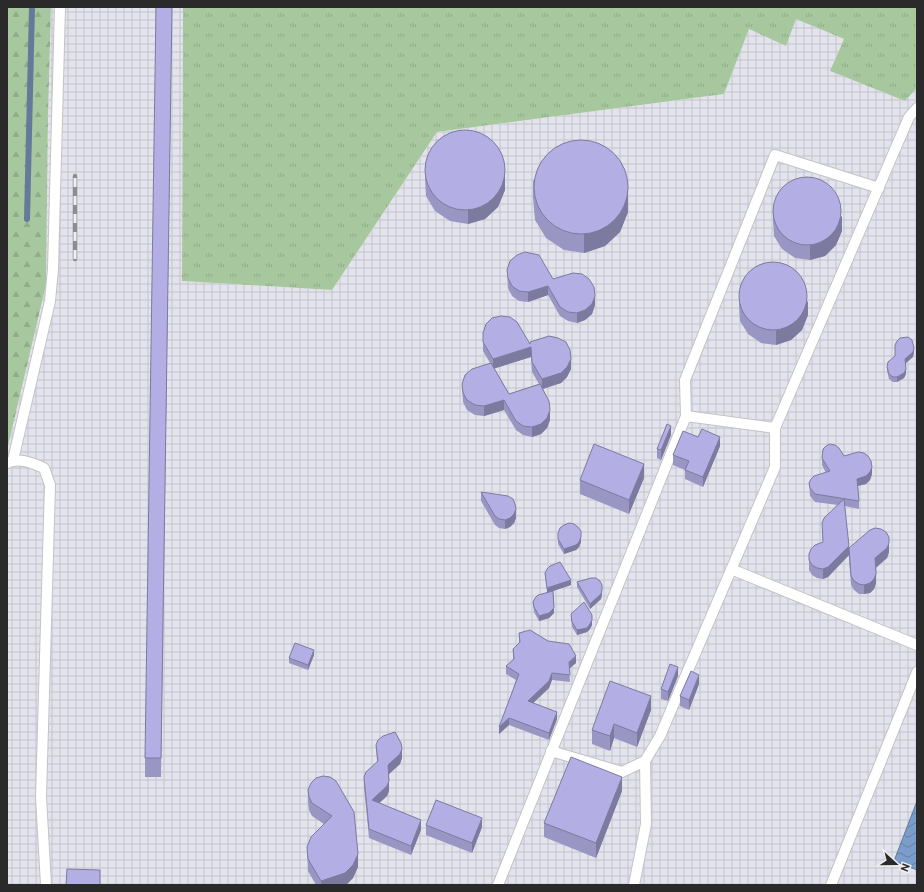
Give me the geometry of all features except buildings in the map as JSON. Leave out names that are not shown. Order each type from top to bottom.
[{"type":"lane","points":[[46,885],[41,797],[50,485],[44,468],[31,462],[10,461],[50,301],[58,118],[60,7]]},
{"type":"lane","points":[[634,885],[646,824],[645,761],[660,736],[775,466],[775,428],[879,188],[917,108]]},
{"type":"lane","points":[[498,885],[686,416],[685,380],[775,155],[879,188]]},
{"type":"lane","points":[[686,416],[775,428]]},
{"type":"lane","points":[[731,569],[917,645]]},
{"type":"lane","points":[[832,885],[917,672]]},
{"type":"lane","points":[[551,751],[622,772],[645,761]]},
{"type":"shaded area","points":[[51,7],[183,7],[182,281],[332,290],[437,132],[724,94],[749,29],[786,46],[796,19],[844,39],[830,71],[905,101],[917,88],[917,885],[7,885],[7,450],[46,285]]},
{"type":"green space","points":[[7,7],[51,7],[46,285],[7,450]]},
{"type":"green space","points":[[183,7],[917,7],[917,88],[905,101],[830,71],[844,39],[796,19],[786,46],[749,29],[724,94],[437,132],[332,290],[182,281]]},
{"type":"water","points":[[917,801],[917,870],[894,861]]},
{"type":"waterway","points":[[27,219],[32,7]]},
{"type":"railway","points":[[75,176],[75,259]]}]
